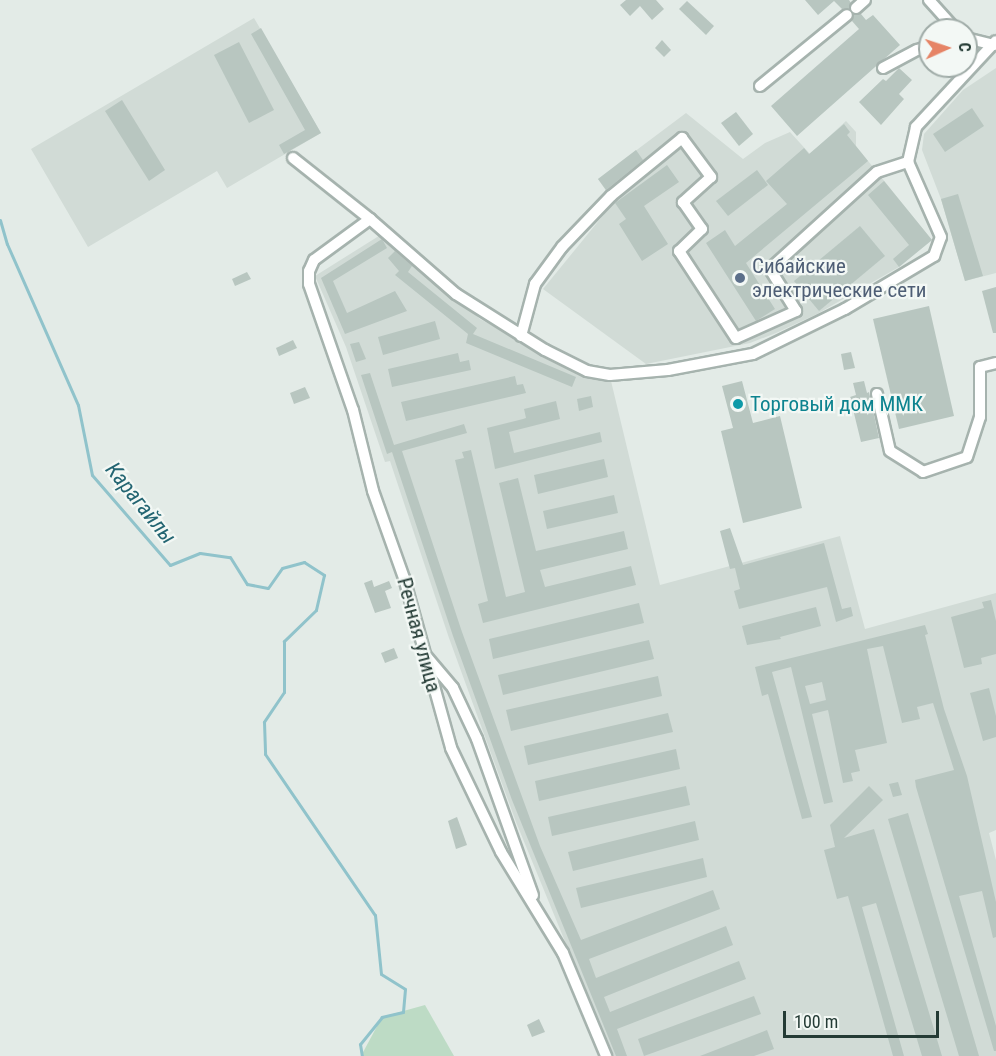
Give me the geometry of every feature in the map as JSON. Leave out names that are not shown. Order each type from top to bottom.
[{"type":"street","points":[[760,86],[865,0]]},
{"type":"street","points":[[928,0],[945,18]]},
{"type":"street","points":[[978,40],[995,43]]},
{"type":"street","points":[[293,158],[370,219],[456,294],[521,336],[587,371],[610,375],[668,370],[753,354],[845,309],[934,256],[941,237],[908,162],[916,127],[995,43]]},
{"type":"street","points":[[883,68],[918,50]]},
{"type":"street","points":[[521,336],[535,285],[562,247],[611,196],[682,138],[711,177],[683,202],[702,229],[679,251],[736,338],[796,311],[770,269],[877,172],[908,162]]},
{"type":"street","name":"Речная улица","points":[[370,219],[314,260],[309,271],[309,284],[353,410],[373,491],[404,578],[422,651],[451,748],[501,852],[563,953],[606,1056]]},
{"type":"street","points":[[877,394],[890,451],[923,472],[967,456],[980,417],[980,368],[996,363]]},
{"type":"street","points":[[422,651],[453,688],[477,739],[541,915]]},
{"type":"shaded area","points":[[254,18],[321,133],[227,188],[217,171],[88,247],[31,149]]},
{"type":"shaded area","points":[[996,68],[996,273],[965,281],[941,199],[922,150],[924,134],[963,90]]},
{"type":"shaded area","points":[[686,113],[743,159],[765,143],[790,132],[810,154],[846,121],[856,132],[856,146],[932,240],[899,267],[817,314],[776,333],[750,343],[646,364],[543,289],[614,202],[598,179]]},
{"type":"shaded area","points":[[382,234],[480,319],[579,373],[611,381],[660,585],[840,536],[865,629],[996,593],[996,830],[989,833],[996,860],[996,1056],[612,1056],[516,822],[449,638],[390,461],[385,462],[346,347],[315,276]]},
{"type":"green space","points":[[425,1005],[454,1056],[361,1056],[382,1017]]},
{"type":"building","points":[[626,0],[656,0],[664,9],[652,20],[640,6],[630,16],[620,5]]},
{"type":"building","points":[[805,0],[849,0],[851,3],[849,8],[842,9],[834,1],[818,15]]},
{"type":"building","points":[[687,1],[714,26],[706,35],[679,9]]},
{"type":"building","points":[[861,14],[866,20],[873,15],[900,45],[797,136],[771,106],[859,29],[852,21],[854,15]]},
{"type":"building","points":[[261,28],[321,133],[284,154],[279,145],[305,130],[251,34]]},
{"type":"building","points":[[662,40],[671,50],[664,57],[655,48]]},
{"type":"building","points":[[239,42],[274,110],[249,123],[214,55]]},
{"type":"building","points":[[899,68],[912,80],[899,94],[904,99],[881,125],[859,102],[883,79],[886,81]]},
{"type":"building","points":[[122,100],[165,170],[149,181],[105,111]]},
{"type":"building","points":[[972,108],[984,126],[945,152],[933,134]]},
{"type":"building","points":[[736,112],[753,134],[739,146],[721,123]]},
{"type":"building","points":[[844,124],[850,132],[847,135],[868,161],[746,263],[775,309],[756,321],[706,243],[725,230],[735,246],[787,204],[766,181],[804,148],[809,154]]},
{"type":"building","points":[[636,150],[643,160],[606,190],[598,179]]},
{"type":"building","points":[[667,165],[679,182],[644,206],[668,244],[642,261],[619,224],[626,219],[615,203]]},
{"type":"building","points":[[757,170],[768,185],[728,216],[716,201]]},
{"type":"building","points":[[884,181],[932,240],[899,267],[893,259],[909,245],[868,195]]},
{"type":"building","points":[[958,194],[983,276],[965,281],[941,199]]},
{"type":"building","points":[[860,226],[885,256],[819,311],[794,281]]},
{"type":"building","points":[[382,239],[387,248],[333,281],[347,313],[395,291],[407,311],[345,334],[321,278]]},
{"type":"building","points":[[395,251],[412,266],[408,272],[477,328],[473,334],[576,377],[572,387],[466,343],[468,334],[395,275],[399,271],[388,258]]},
{"type":"building","points":[[247,272],[251,279],[235,286],[232,279]]},
{"type":"building","points":[[996,287],[996,333],[993,333],[982,291]]},
{"type":"building","points":[[929,306],[954,416],[899,429],[873,319]]},
{"type":"building","points":[[435,321],[440,339],[383,355],[378,337]]},
{"type":"building","points":[[293,340],[297,348],[279,356],[276,348]]},
{"type":"building","points":[[359,342],[366,359],[356,362],[350,344]]},
{"type":"building","points":[[851,352],[855,368],[844,370],[841,354]]},
{"type":"building","points":[[458,353],[460,362],[469,360],[471,370],[392,387],[388,369]]},
{"type":"building","points":[[370,373],[394,445],[464,424],[467,433],[402,451],[462,632],[540,846],[581,940],[713,890],[720,909],[589,959],[596,978],[726,926],[733,945],[604,997],[610,1012],[739,961],[746,979],[617,1029],[627,1056],[616,1056],[512,800],[453,636],[392,452],[387,454],[361,375]]},
{"type":"building","points":[[515,376],[517,385],[523,384],[526,393],[406,421],[401,402]]},
{"type":"building","points":[[742,381],[753,423],[780,416],[802,508],[743,523],[721,431],[733,428],[722,386]]},
{"type":"building","points":[[864,381],[867,393],[869,392],[879,438],[861,442],[850,397],[856,395],[853,383]]},
{"type":"building","points":[[305,387],[310,398],[294,404],[290,393]]},
{"type":"building","points":[[591,396],[593,407],[579,411],[577,399]]},
{"type":"building","points":[[556,401],[560,419],[509,432],[514,453],[600,432],[602,442],[495,469],[487,428],[526,418],[524,409]]},
{"type":"building","points":[[471,450],[506,597],[525,592],[499,483],[518,478],[536,551],[624,531],[628,549],[540,570],[545,587],[631,566],[636,585],[483,623],[478,604],[488,601],[455,460],[464,458],[462,452]]},
{"type":"building","points":[[604,459],[608,477],[538,494],[534,475]]},
{"type":"building","points":[[614,495],[618,513],[547,529],[543,511]]},
{"type":"building","points":[[730,528],[743,565],[824,543],[842,609],[851,607],[853,616],[836,622],[827,587],[739,609],[734,591],[740,589],[735,568],[730,569],[720,531]]},
{"type":"building","points":[[372,580],[374,587],[389,581],[392,588],[385,591],[391,608],[375,613],[364,583]]},
{"type":"building","points":[[991,600],[996,621],[996,654],[981,658],[982,664],[964,668],[951,617],[984,608],[982,602]]},
{"type":"building","points":[[639,603],[644,623],[493,659],[489,639]]},
{"type":"building","points":[[816,607],[821,626],[780,637],[781,639],[747,645],[742,626]]},
{"type":"building","points":[[925,625],[928,634],[925,635],[944,709],[967,776],[996,902],[996,937],[993,938],[982,891],[959,896],[996,1026],[996,1051],[994,1051],[916,787],[915,780],[954,770],[933,703],[917,707],[920,719],[902,723],[883,646],[867,649],[887,743],[855,750],[860,771],[851,773],[853,781],[843,783],[828,710],[812,714],[833,802],[824,804],[791,667],[772,672],[812,817],[802,819],[768,694],[762,696],[755,667]],"holes":[[[822,682],[826,700],[810,704],[805,686]]]},
{"type":"building","points":[[649,640],[654,659],[503,695],[498,675]]},
{"type":"building","points":[[394,648],[398,658],[385,663],[381,653]]},
{"type":"building","points":[[658,676],[662,696],[511,731],[506,710]]},
{"type":"building","points":[[989,688],[996,716],[996,737],[983,741],[970,693]]},
{"type":"building","points":[[668,713],[673,732],[528,765],[524,746]]},
{"type":"building","points":[[676,749],[680,769],[539,801],[535,781]]},
{"type":"building","points":[[898,782],[902,795],[893,797],[889,784]]},
{"type":"building","points":[[686,786],[690,805],[552,836],[548,817]]},
{"type":"building","points":[[869,786],[883,800],[844,838],[874,829],[942,1056],[922,1056],[876,903],[862,907],[904,1056],[893,1056],[848,896],[837,899],[824,850],[835,847],[830,825]]},
{"type":"building","points":[[908,813],[979,1056],[959,1056],[888,819]]},
{"type":"building","points":[[457,817],[467,845],[456,849],[448,821]]},
{"type":"building","points":[[695,821],[699,840],[573,871],[568,852]]},
{"type":"building","points":[[703,858],[707,877],[581,908],[576,888]]},
{"type":"building","points":[[754,996],[761,1014],[644,1056],[638,1039]]},
{"type":"building","points":[[539,1019],[545,1032],[532,1037],[527,1025]]},
{"type":"building","points":[[767,1030],[774,1049],[754,1056],[700,1056]]},
{"type":"waterway","name":"Карагайлы","points":[[0,220],[7,244],[78,405],[92,475],[170,565],[200,553],[230,557],[247,584],[268,588],[282,568],[304,562],[324,575],[316,610],[284,641],[284,692],[264,722],[265,754],[375,915],[381,974],[405,989],[403,1012],[382,1017],[360,1044],[362,1056]]},
{"type":"place","name":"Сибайские электрические сети","points":[[740,278]]},
{"type":"place","name":"Торговый дом ММК","points":[[738,404]]}]
